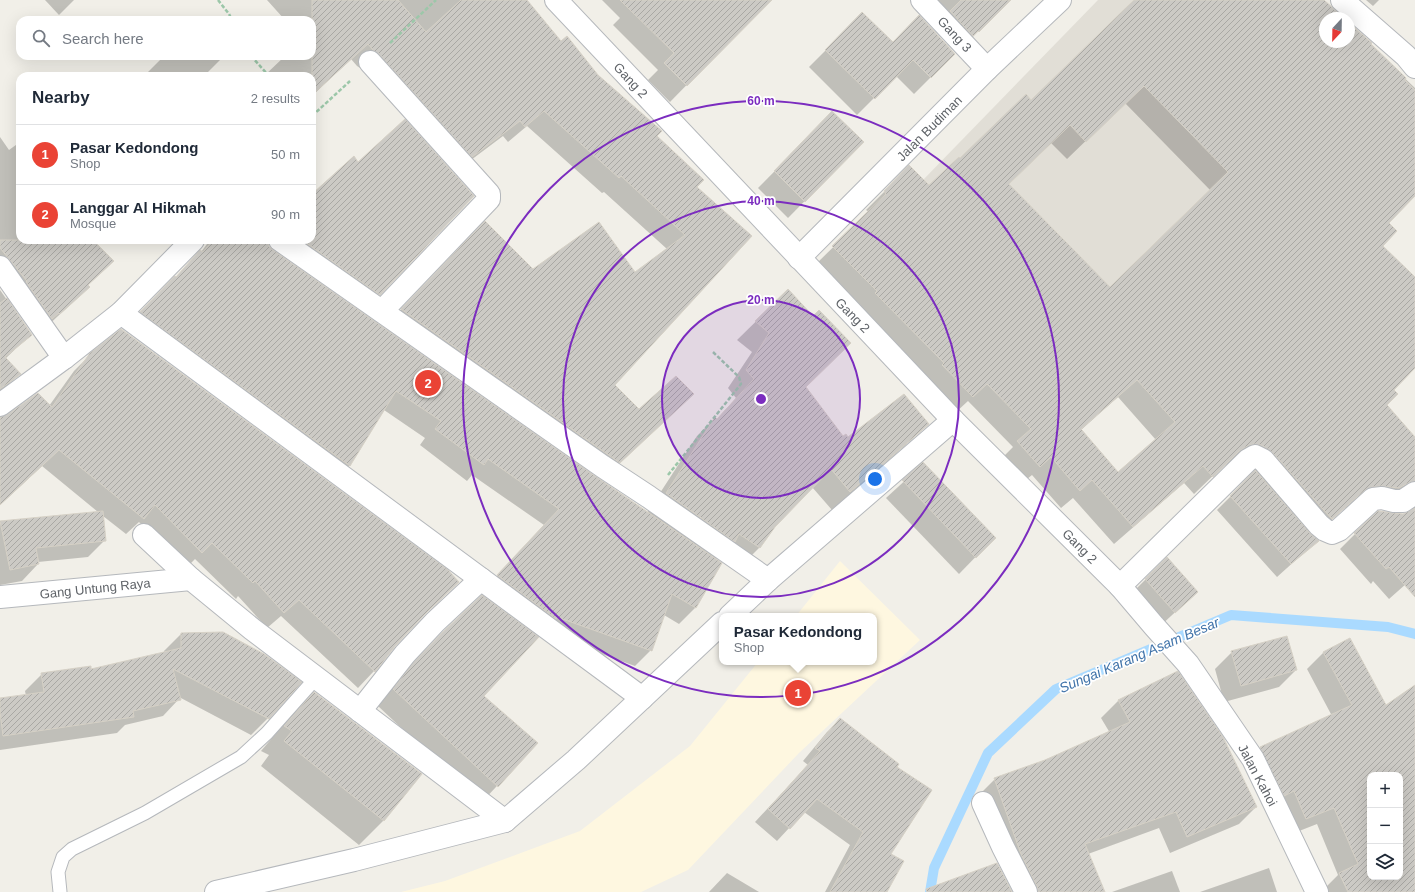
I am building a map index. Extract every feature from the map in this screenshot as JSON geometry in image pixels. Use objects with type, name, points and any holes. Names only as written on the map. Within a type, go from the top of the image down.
[{"type":"street","name":"Gang 2","points":[[556,0],[953,420],[1120,586],[1188,664]]},
{"type":"street","name":"Gang 3","points":[[922,0],[987,69]]},
{"type":"street","name":"Jalan Budiman","points":[[799,258],[987,69],[1060,0]]},
{"type":"street","points":[[1342,0],[1406,56],[1415,67]]},
{"type":"street","points":[[370,62],[489,194],[490,199],[382,311]]},
{"type":"street","points":[[0,405],[64,358],[121,313],[189,244]]},
{"type":"street","points":[[286,244],[596,462],[768,580]]},
{"type":"street","points":[[0,267],[64,358]]},
{"type":"street","points":[[121,313],[642,698]]},
{"type":"street","points":[[733,613],[768,580],[953,420]]},
{"type":"street","points":[[1120,586],[1248,460],[1255,456],[1263,460],[1319,525],[1332,532],[1339,530],[1373,499],[1382,498],[1394,501],[1403,501],[1415,493]]},
{"type":"street","points":[[144,534],[191,579],[252,629],[505,821]]},
{"type":"street","name":"Gang Untung Raya","points":[[0,597],[191,579]]},
{"type":"street","points":[[360,711],[405,654],[435,622],[481,579]]},
{"type":"street","points":[[216,892],[354,860],[505,821],[576,760],[719,626]]},
{"type":"street","name":"Jalan Kahoi","points":[[1188,664],[1253,759],[1317,892]]},
{"type":"street","points":[[983,802],[1003,847],[1026,892]]},
{"type":"lane","points":[[60,892],[58,872],[63,857],[72,849],[145,814],[241,757],[267,733],[316,678]]},
{"type":"path","points":[[218,0],[230,16]]},
{"type":"path","points":[[254,60],[265,72]]},
{"type":"path","points":[[649,497],[741,384],[739,376],[713,352]]},
{"type":"shaded area","points":[[1098,0],[1143,0],[1330,180],[1133,383],[923,180]]},
{"type":"shaded area","points":[[840,561],[920,640],[799,753],[688,870],[641,892],[401,892],[445,881],[580,831],[690,746],[756,665],[877,665],[877,613],[798,613]]},
{"type":"building","points":[[312,0],[398,0],[426,32],[461,0],[527,0],[561,41],[567,36],[598,75],[662,131],[657,136],[704,180],[697,187],[752,236],[615,385],[639,409],[676,376],[694,394],[620,463],[401,309],[485,221],[533,269],[599,222],[635,272],[685,235],[621,176],[619,178],[544,111],[525,127],[520,121],[472,157],[379,54],[368,44],[316,91],[316,72],[312,72],[312,60],[316,60],[316,16],[312,16]]},
{"type":"building","points":[[620,0],[772,0],[687,86],[664,63],[674,53]]},
{"type":"building","points":[[961,0],[1011,0],[979,32],[978,31],[973,36],[950,11]]},
{"type":"building","points":[[1134,0],[1324,0],[1337,12],[1319,12],[1319,48],[1355,48],[1355,28],[1372,43],[1371,44],[1406,78],[1405,80],[1415,90],[1415,196],[1389,223],[1397,231],[1383,246],[1415,277],[1415,368],[1394,390],[1398,394],[1387,405],[1415,437],[1415,481],[1399,488],[1381,486],[1372,487],[1365,490],[1332,519],[1272,452],[1261,445],[1254,444],[1249,445],[1239,451],[1213,477],[1203,466],[1133,527],[1092,480],[1080,491],[1051,457],[1040,467],[1017,441],[1031,429],[987,384],[973,397],[942,365],[944,363],[875,293],[877,291],[832,246],[886,194],[884,191],[909,165],[929,185],[959,157],[960,158],[1026,94],[1031,100]],"holes":[[[1144,86],[1228,172],[1110,287],[1009,184],[1070,125],[1086,142]],[[1137,380],[1175,422],[1118,472],[1081,429]]]},
{"type":"building","points":[[862,12],[893,42],[919,15],[955,54],[931,78],[913,60],[875,99],[825,50]]},
{"type":"building","points":[[832,111],[864,142],[805,202],[774,171]]},
{"type":"building","points":[[405,119],[474,196],[380,295],[308,244],[316,244],[316,190],[354,156],[358,162]]},
{"type":"building","points":[[0,240],[16,240],[16,244],[97,244],[114,261],[88,285],[90,287],[60,314],[59,313],[52,319],[26,282],[27,281],[0,248]]},
{"type":"building","points":[[210,244],[269,244],[273,250],[595,476],[722,563],[696,608],[672,594],[652,651],[557,617],[556,619],[497,575],[559,509],[488,459],[484,465],[435,429],[441,421],[396,391],[350,466],[140,312],[175,276],[176,277],[200,250],[203,252]]},
{"type":"building","points":[[788,289],[813,316],[819,310],[851,343],[806,387],[843,436],[846,434],[848,437],[904,394],[929,424],[850,492],[831,469],[775,527],[760,548],[739,534],[735,542],[666,493],[715,417],[717,419],[754,379],[746,370],[769,333],[755,321]]},
{"type":"building","points":[[7,298],[32,335],[5,357],[21,374],[0,389],[0,303]]},
{"type":"building","points":[[121,329],[447,569],[459,582],[426,613],[396,645],[375,672],[299,600],[284,613],[255,581],[253,583],[212,543],[202,553],[155,505],[144,519],[59,450],[0,505],[0,417],[7,415],[38,393],[52,407],[90,353]]},
{"type":"building","points":[[923,462],[996,538],[976,558],[902,480]]},
{"type":"building","points":[[1255,470],[1310,533],[1319,541],[1291,564],[1230,496]]},
{"type":"building","points":[[1415,508],[1415,597],[1389,567],[1386,569],[1354,533],[1378,511],[1403,514]]},
{"type":"building","points":[[103,511],[106,541],[36,548],[39,564],[10,570],[0,521]]},
{"type":"building","points":[[1167,557],[1198,592],[1175,613],[1145,579]]},
{"type":"building","points":[[482,595],[539,637],[484,696],[538,743],[498,787],[393,689],[414,662]]},
{"type":"building","points":[[223,632],[264,654],[302,682],[269,719],[173,669],[181,700],[133,711],[134,717],[3,736],[0,698],[44,692],[41,673],[91,666],[91,669],[181,648],[181,633]]},
{"type":"building","points":[[1287,636],[1297,670],[1241,686],[1231,651]]},
{"type":"building","points":[[1350,638],[1386,705],[1415,685],[1415,892],[1348,892],[1339,873],[1358,864],[1334,808],[1306,819],[1294,791],[1284,796],[1260,747],[1352,705],[1323,652]]},
{"type":"building","points":[[1178,671],[1223,737],[1257,807],[1187,837],[1176,812],[1085,844],[1105,892],[1038,892],[1037,886],[1021,854],[994,778],[1045,760],[1130,722],[1118,700]]},
{"type":"building","points":[[314,692],[422,774],[384,821],[284,741],[292,731],[284,726]]},
{"type":"building","points":[[840,718],[899,764],[897,767],[932,790],[891,854],[904,861],[887,892],[830,892],[863,832],[817,799],[790,829],[768,809],[820,751],[815,748]]},
{"type":"building","points":[[997,863],[1012,892],[927,892],[926,889]]},
{"type":"waterway","name":"Sungai Karang Asam Besar","points":[[930,892],[934,868],[988,753],[1056,689],[1231,615],[1388,627],[1415,634]]},
{"type":"place","name":"Langgar Al Hikmah","points":[[428,383]]},
{"type":"place","name":"Pasar Kedondong","points":[[798,693]]}]
